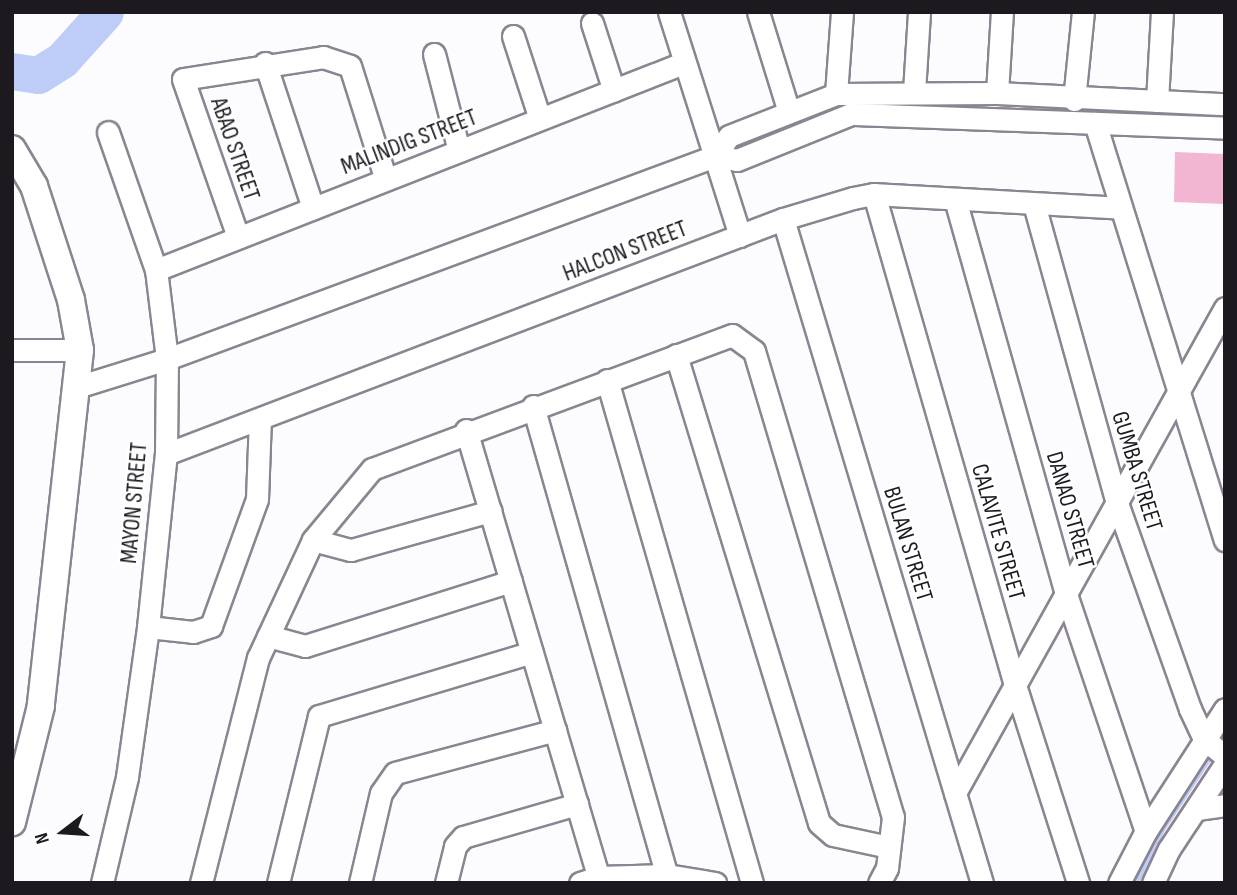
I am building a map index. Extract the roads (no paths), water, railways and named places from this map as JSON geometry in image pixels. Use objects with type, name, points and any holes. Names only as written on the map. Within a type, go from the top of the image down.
[{"type":"street","points":[[669,12],[682,64],[740,236]]},
{"type":"street","points":[[758,12],[789,112]]},
{"type":"street","points":[[836,94],[842,12]]},
{"type":"street","points":[[914,92],[919,12]]},
{"type":"street","points":[[997,93],[1002,12]]},
{"type":"street","points":[[1074,100],[1083,12]]},
{"type":"street","points":[[1157,101],[1163,12]]},
{"type":"street","points":[[592,23],[614,91]]},
{"type":"street","points":[[513,36],[540,119]]},
{"type":"street","points":[[434,54],[459,151]]},
{"type":"street","points":[[313,208],[265,63],[323,57],[350,66],[385,177]]},
{"type":"street","name":"ABAO STREET","points":[[238,237],[183,79],[265,63]]},
{"type":"street","name":"MALINDIG STREET","points":[[156,270],[385,177],[682,64]]},
{"type":"street","points":[[715,156],[729,136],[836,94],[997,93],[1074,100],[1225,104]]},
{"type":"street","points":[[77,387],[167,359],[715,156],[737,160],[851,114],[1225,128]]},
{"type":"street","points":[[1095,124],[1225,540]]},
{"type":"street","name":"MAYON STREET","points":[[102,883],[127,777],[148,627],[166,454],[167,359],[156,270],[108,132]]},
{"type":"street","points":[[12,149],[34,186],[71,300],[80,350],[41,706],[12,822]]},
{"type":"street","name":"HALCON STREET","points":[[166,454],[783,219],[874,194],[1121,208]]},
{"type":"street","name":"CALAVITE STREET","points":[[874,194],[1015,685],[1077,883]]},
{"type":"street","name":"DANAO STREET","points":[[955,199],[1065,591],[1146,831]]},
{"type":"street","name":"GUMBA STREET","points":[[1034,204],[1116,500],[1217,751]]},
{"type":"street","name":"BULAN STREET","points":[[783,219],[982,883]]},
{"type":"street","points":[[955,793],[1065,591],[1225,308]]},
{"type":"street","points":[[201,883],[258,658],[313,540],[372,469],[466,430],[732,335],[754,351],[893,817],[887,868],[879,883]]},
{"type":"street","points":[[12,350],[80,350]]},
{"type":"street","points":[[676,355],[819,823],[833,835],[889,847]]},
{"type":"street","points":[[607,380],[752,883]]},
{"type":"street","points":[[533,406],[667,875]]},
{"type":"street","points":[[148,627],[193,632],[211,626],[257,499],[260,418]]},
{"type":"street","points":[[466,430],[577,804],[593,881],[667,875],[715,883]]},
{"type":"street","points":[[313,540],[351,551],[491,511]]},
{"type":"street","points":[[268,636],[306,646],[511,582]]},
{"type":"street","points":[[278,883],[319,716],[532,652]]},
{"type":"street","points":[[1153,883],[1197,808],[1217,751],[1225,709]]},
{"type":"street","points":[[360,883],[381,793],[395,773],[555,730]]},
{"type":"street","points":[[1119,883],[1146,831],[1217,751]]},
{"type":"street","points":[[446,883],[455,846],[463,837],[577,804]]},
{"type":"street","points":[[1197,808],[1225,805]]},
{"type":"waterway","points":[[12,71],[38,75],[62,60],[105,12]]},
{"type":"waterway","points":[[1136,883],[1163,828],[1225,734]]}]
